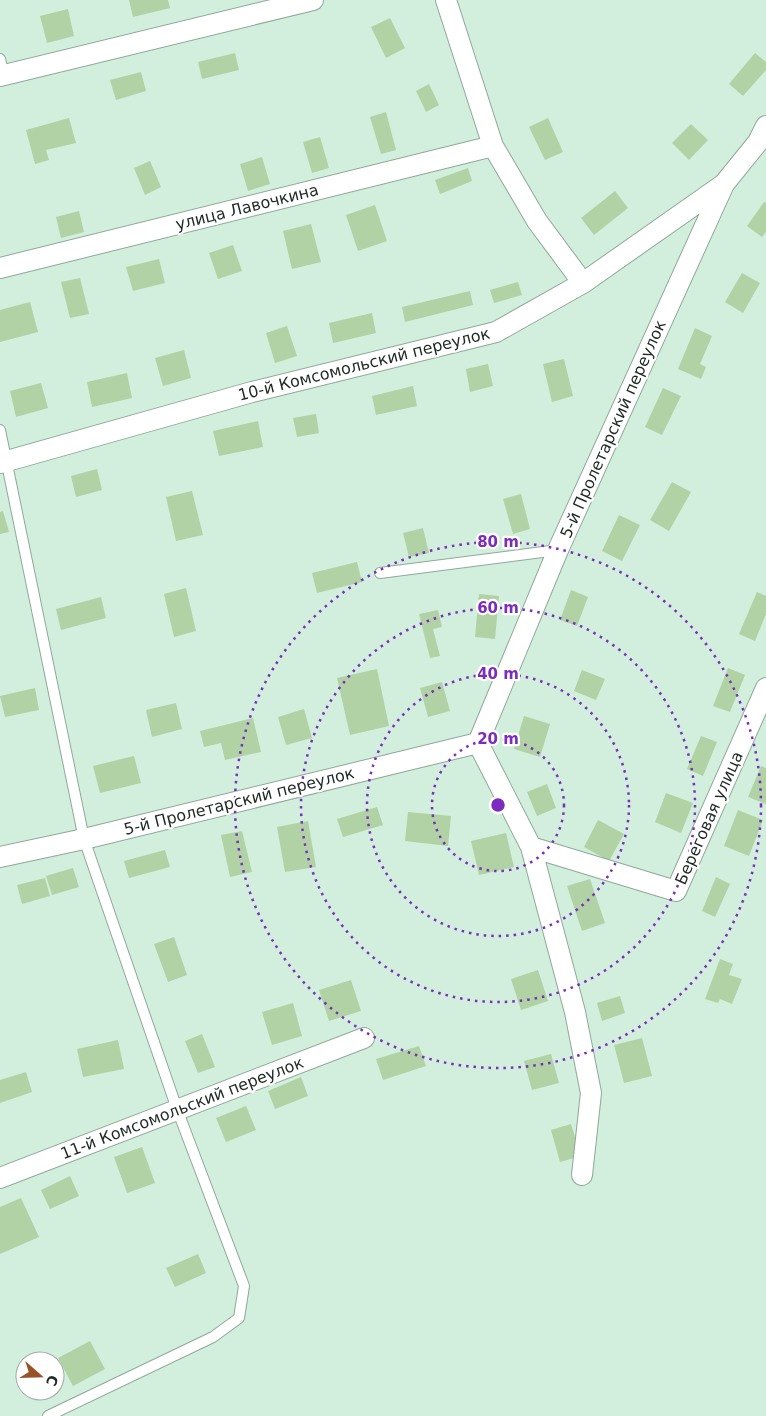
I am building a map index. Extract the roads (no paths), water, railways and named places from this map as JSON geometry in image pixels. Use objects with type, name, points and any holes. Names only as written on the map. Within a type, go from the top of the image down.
[{"type":"street","points":[[1,70],[313,0]]},
{"type":"street","points":[[446,0],[493,146],[537,221],[583,283]]},
{"type":"street","name":"5-й Пролетарский переулок","points":[[0,857],[84,839],[478,743],[558,550],[724,184],[763,138]]},
{"type":"street","name":"улица Лавочкина","points":[[0,268],[493,146]]},
{"type":"street","name":"10-й Комсомольский переулок","points":[[3,462],[252,392],[496,332],[583,283],[724,184]]},
{"type":"street","name":"Береговая улица","points":[[531,847],[676,891],[766,688]]},
{"type":"street","points":[[478,743],[531,847],[575,1012],[591,1093],[582,1176]]},
{"type":"street","name":"11-й Комсомольский переулок","points":[[0,1178],[364,1038]]},
{"type":"lane","points":[[0,430],[3,462],[84,839],[177,1109],[244,1286],[239,1318],[213,1337],[48,1416]]},
{"type":"lane","points":[[380,573],[558,550]]}]
